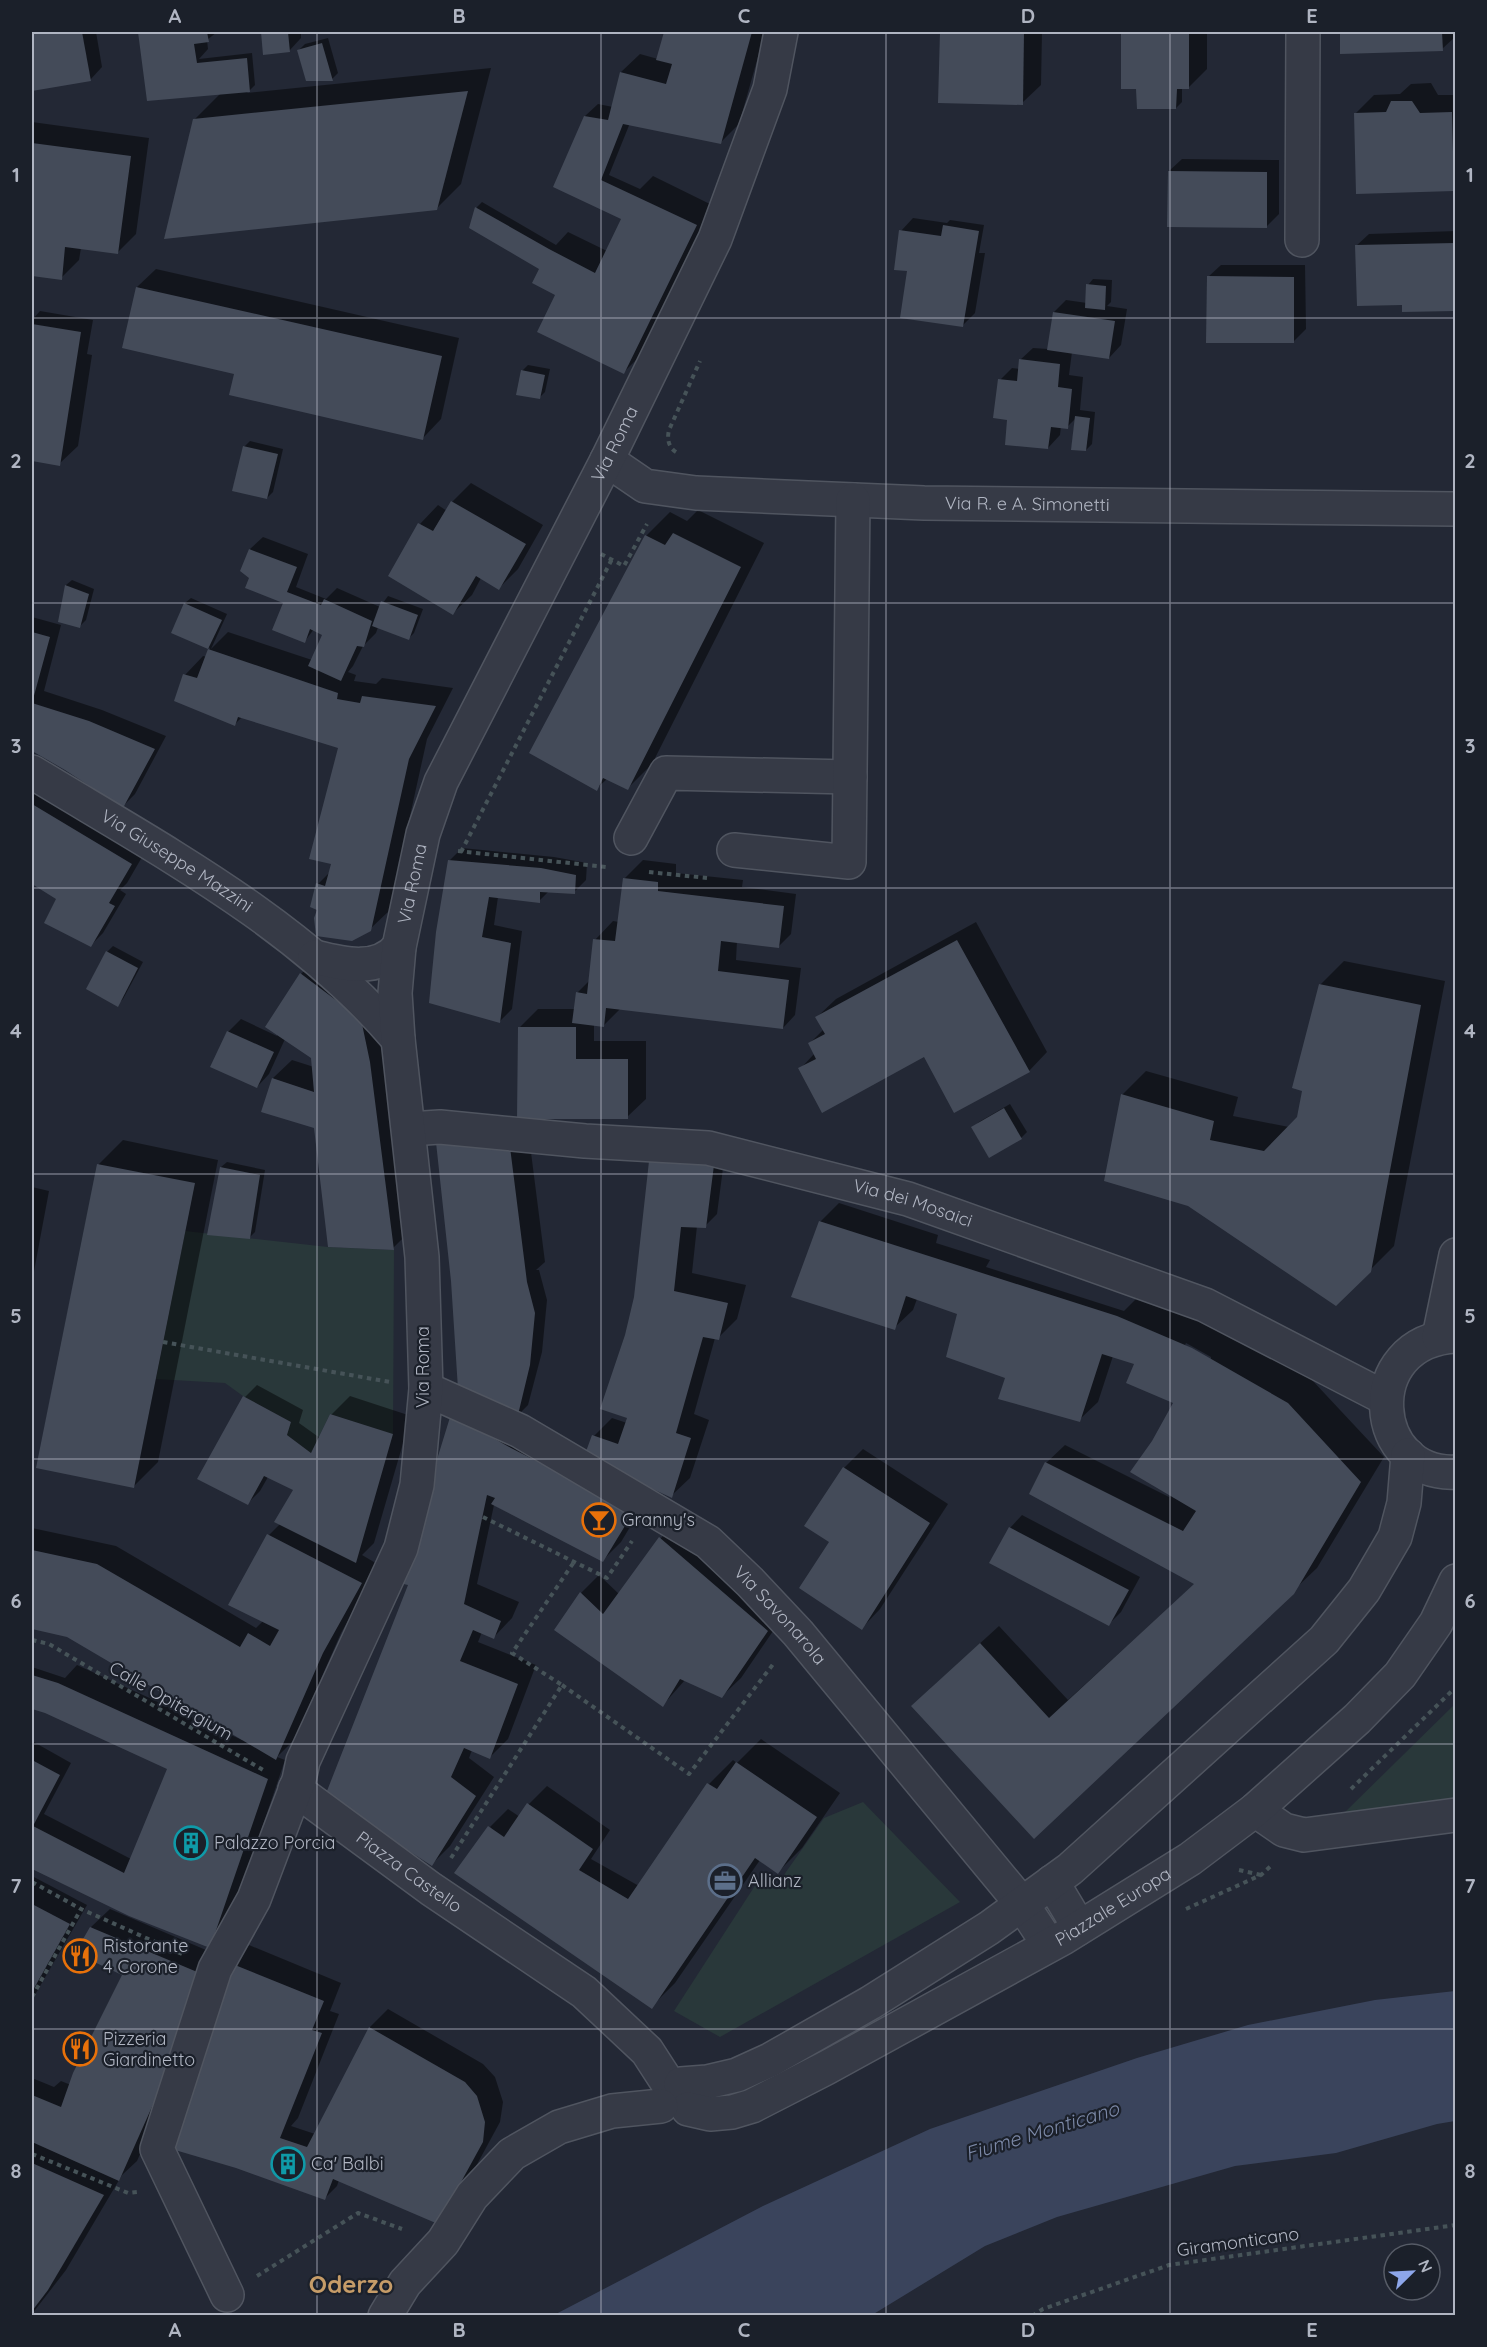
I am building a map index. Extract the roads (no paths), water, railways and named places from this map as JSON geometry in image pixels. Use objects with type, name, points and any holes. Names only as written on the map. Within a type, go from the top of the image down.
[{"type":"street","name":"Via Roma","points":[[295,1789],[303,1761],[401,1548],[417,1485],[426,1389],[422,1257],[395,993],[399,947],[423,834],[441,782],[607,460],[715,239],[770,89],[781,32]]},
{"type":"street","points":[[1302,240],[1303,32]]},
{"type":"street","name":"Via R. e A. Simonetti","points":[[607,460],[645,486],[696,493],[924,503],[1455,509]]},
{"type":"street","points":[[734,850],[849,862],[853,500]]},
{"type":"street","name":"Via Giuseppe Mazzini","points":[[32,772],[201,874],[315,957],[360,996],[398,1039]]},
{"type":"street","points":[[631,838],[666,773],[850,777]]},
{"type":"street","name":"Via Giuseppe Mazzini","points":[[315,957],[346,965],[366,964],[383,960],[399,947]]},
{"type":"street","name":"Via dei Mosaici","points":[[409,1129],[440,1127],[585,1141],[708,1148],[908,1199],[1205,1305],[1385,1398]]},
{"type":"street","points":[[1455,1255],[1447,1337],[1419,1345],[1402,1359],[1391,1377],[1385,1398],[1386,1419],[1394,1439],[1408,1455],[1426,1467],[1455,1472]]},
{"type":"street","name":"Via Savonarola","points":[[426,1389],[520,1431],[708,1542],[798,1632],[1022,1904],[1049,1945]]},
{"type":"street","points":[[385,2316],[405,2283],[443,2242],[472,2196],[512,2154],[559,2127],[675,2096],[707,2082],[737,2075],[770,2060],[870,2003],[989,1928],[1095,1847],[1324,1640],[1364,1590],[1395,1537],[1404,1503],[1408,1455]]},
{"type":"street","name":"Piazzale Europa","points":[[675,2096],[710,2114],[732,2112],[752,2106],[1049,1945],[1190,1859],[1255,1810],[1357,1719],[1400,1675],[1436,1623],[1455,1581]]},
{"type":"street","points":[[227,2295],[157,2149],[215,1969],[254,1899],[295,1789]]},
{"type":"street","name":"Piazza Castello","points":[[295,1789],[431,1889],[584,1992],[647,2051],[675,2096]]},
{"type":"street","points":[[1255,1810],[1284,1830],[1304,1835],[1455,1815]]},
{"type":"street","points":[[1052,1882],[1073,1917],[1077,1929]]},
{"type":"water","name":"Fiume Monticano","points":[[1455,1991],[1455,2121],[1336,2153],[1235,2166],[1057,2217],[985,2246],[872,2315],[554,2315],[763,2206],[930,2129],[1137,2058],[1248,2025],[1375,2000]]},
{"type":"place","name":"Granny's","points":[[599,1520]]},
{"type":"place","name":"Palazzo Porcia","points":[[191,1843]]},
{"type":"place","name":"Allianz","points":[[725,1881]]},
{"type":"place","name":"Ristorante 4 Corone","points":[[80,1956]]},
{"type":"place","name":"Pizzeria Giardinetto","points":[[80,2049]]},
{"type":"place","name":"Ca' Balbi","points":[[288,2164]]},
{"type":"district","name":"Oderzo","points":[[351,2285]]}]
